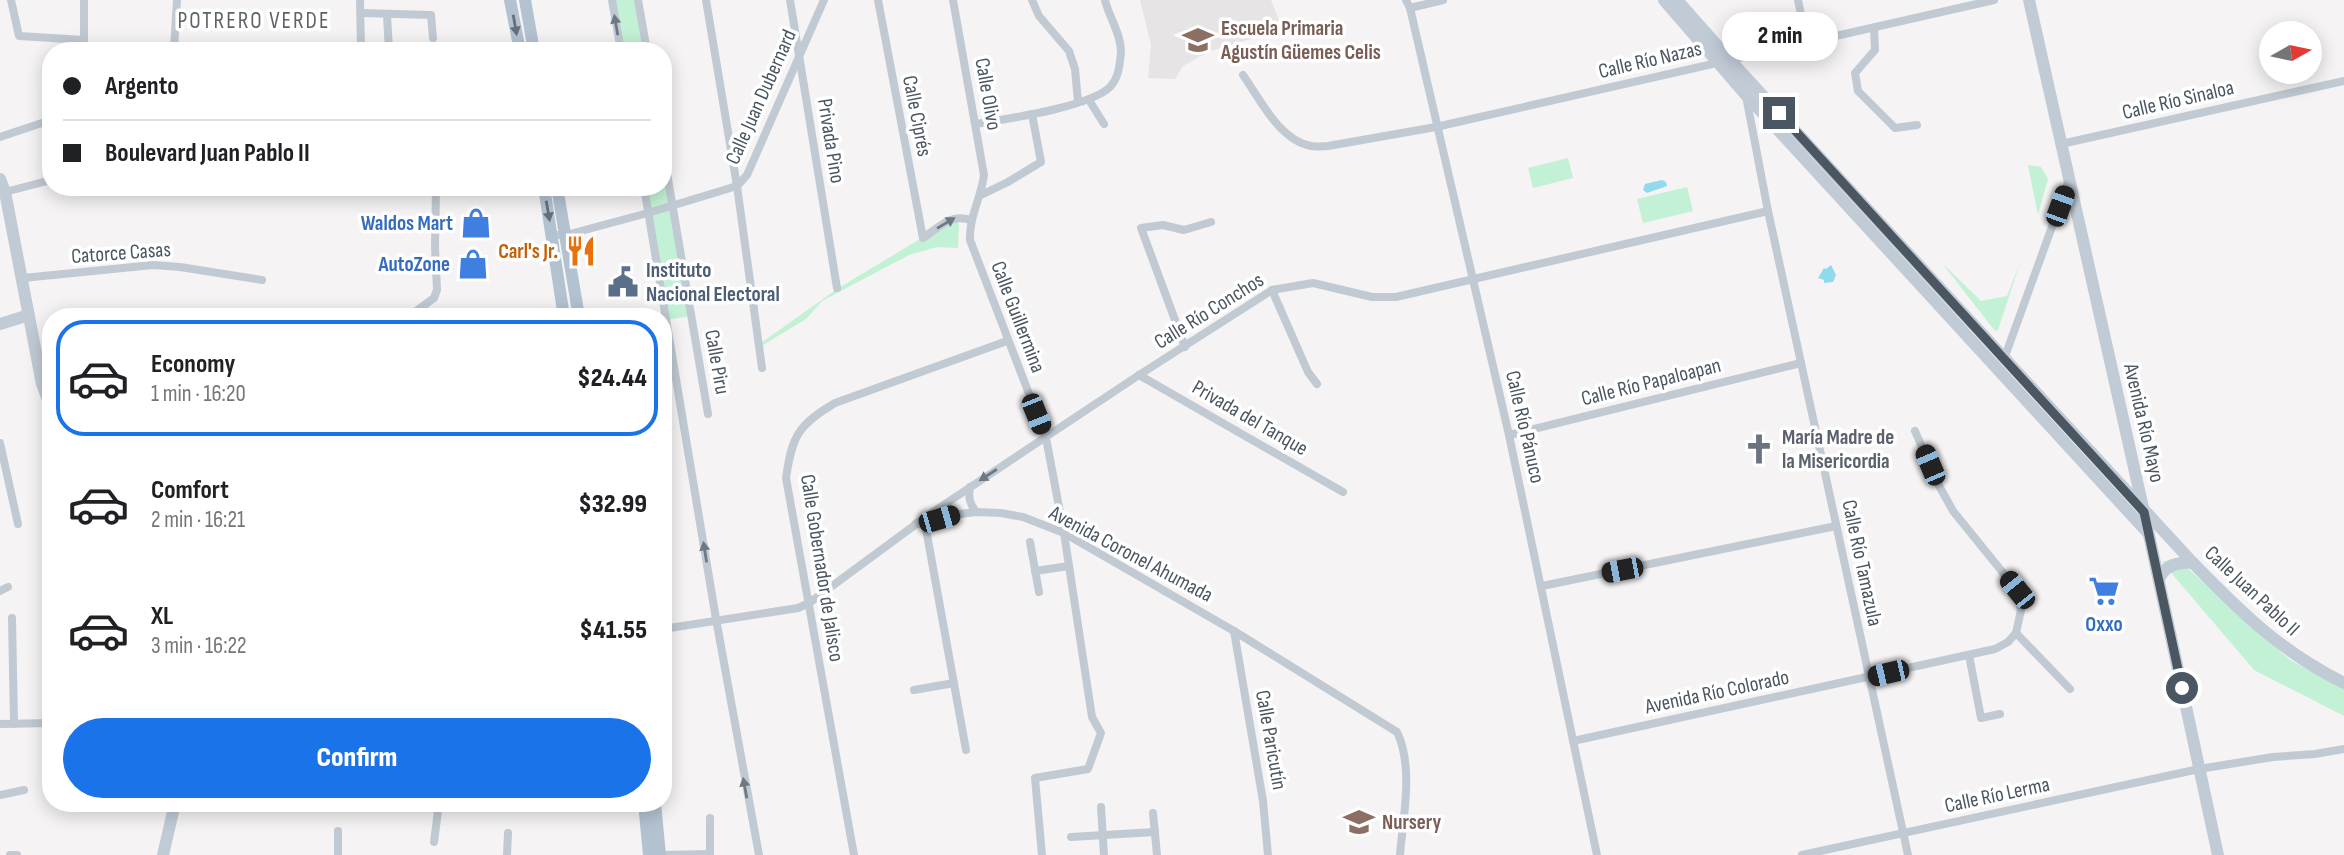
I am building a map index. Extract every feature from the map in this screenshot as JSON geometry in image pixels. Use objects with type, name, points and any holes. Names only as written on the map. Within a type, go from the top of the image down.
[{"type":"main road","points":[[510,0],[518,42]]},
{"type":"main road","points":[[525,0],[532,42]]},
{"type":"main road","points":[[546,196],[564,308]]},
{"type":"main road","points":[[560,196],[578,308]]},
{"type":"main road","points":[[645,812],[649,855]]},
{"type":"main road","points":[[656,812],[660,855]]},
{"type":"street","points":[[10,0],[19,36],[84,40],[84,0]]},
{"type":"street","points":[[174,42],[177,0]]},
{"type":"street","points":[[360,0],[361,42]]},
{"type":"street","points":[[612,0],[619,42]]},
{"type":"street","points":[[638,0],[645,42]]},
{"type":"street","points":[[706,0],[737,186],[762,368]]},
{"type":"street","name":"Privada Pino","points":[[790,0],[837,288]]},
{"type":"street","name":"Calle Juan Dubernard","points":[[552,235],[648,214],[737,186],[747,175],[824,0]]},
{"type":"street","name":"Calle Ciprés","points":[[878,0],[923,238],[958,216],[971,220]]},
{"type":"street","name":"Calle Olivo","points":[[953,0],[984,175],[981,195]]},
{"type":"street","points":[[1032,0],[1039,16],[1069,51],[1075,69],[1078,102]]},
{"type":"street","points":[[975,124],[1089,100],[1110,87],[1118,76],[1121,49],[1105,0]]},
{"type":"street","points":[[1408,4],[1443,0]]},
{"type":"street","points":[[1664,0],[1724,61]]},
{"type":"street","points":[[1677,0],[1724,61],[1746,96],[2149,534]]},
{"type":"street","points":[[1798,0],[1807,44]]},
{"type":"street","name":"Calle Río Nazas","points":[[1243,75],[1277,124],[1292,138],[1311,146],[1328,146],[1436,127],[1994,0]]},
{"type":"street","name":"Avenida Río Mayo","points":[[2029,0],[2218,855]]},
{"type":"street","name":"Calle Río Pánuco","points":[[1408,4],[1509,435],[1597,855]]},
{"type":"street","points":[[361,13],[431,15],[432,38]]},
{"type":"street","points":[[387,15],[388,42]]},
{"type":"street","points":[[1874,28],[1875,50],[1854,73],[1858,91],[1895,128],[1917,125]]},
{"type":"street","name":"Calle Juan Pablo II","points":[[1724,61],[1742,73],[2193,563],[2267,636],[2301,660],[2344,683]]},
{"type":"street","name":"Calle Río Tamazula","points":[[1742,73],[1768,211],[1908,855]]},
{"type":"street","name":"Calle Río Sinaloa","points":[[2061,144],[2344,81]]},
{"type":"street","points":[[1089,100],[1104,124]]},
{"type":"street","points":[[981,195],[1041,162],[1032,114]]},
{"type":"street","points":[[0,137],[42,123]]},
{"type":"street","points":[[1999,371],[2069,180]]},
{"type":"street","points":[[42,181],[2,186],[23,278],[42,384]]},
{"type":"street","name":"Calle Guillermina","points":[[981,195],[971,220],[970,240],[1046,438],[1092,717],[1101,733],[1088,769],[1035,778],[1042,855]]},
{"type":"street","points":[[420,308],[434,298],[437,290],[436,196]]},
{"type":"street","points":[[645,196],[664,308]]},
{"type":"street","name":"Calle Piru","points":[[671,196],[708,414]]},
{"type":"street","name":"Calle Río Conchos","points":[[924,520],[1139,375],[1272,290],[1312,283],[1372,297],[1396,297],[1768,211]]},
{"type":"street","points":[[1185,346],[1140,228],[1163,225],[1184,230],[1211,222]]},
{"type":"street","name":"Catorce Casas","points":[[23,278],[153,265],[262,280]]},
{"type":"street","points":[[1272,290],[1308,372],[1317,384]]},
{"type":"street","points":[[0,324],[29,315]]},
{"type":"street","name":"Calle Gobernador de Jalisco","points":[[854,855],[786,478],[790,451],[798,432],[813,416],[835,403],[1007,341]]},
{"type":"street","points":[[672,357],[759,855]]},
{"type":"street","name":"Calle Río Papaloapan","points":[[1509,435],[1801,363]]},
{"type":"street","name":"Privada del Tanque","points":[[1139,375],[1343,492]]},
{"type":"street","points":[[1914,431],[1953,511],[2017,590],[2021,610],[2016,633],[2070,689]]},
{"type":"street","points":[[0,443],[18,524]]},
{"type":"street","points":[[970,487],[968,496],[976,512]]},
{"type":"street","name":"Avenida Coronel Ahumada","points":[[672,627],[798,608],[809,603],[924,520],[976,512],[1023,517],[1063,533],[1234,631],[1397,732],[1407,761],[1401,855]]},
{"type":"street","points":[[924,520],[966,750]]},
{"type":"street","points":[[1542,586],[1836,526]]},
{"type":"street","points":[[1030,542],[1039,592]]},
{"type":"street","points":[[2159,580],[2161,574],[2172,565],[2193,563]]},
{"type":"street","points":[[1035,571],[1069,566]]},
{"type":"street","points":[[12,618],[14,724]]},
{"type":"street","name":"Calle Paricutín","points":[[1234,631],[1264,801],[1268,855]]},
{"type":"street","name":"Avenida Río Colorado","points":[[1573,741],[1995,649],[2008,642],[2016,633]]},
{"type":"street","points":[[1969,655],[1981,718],[2000,714]]},
{"type":"street","points":[[914,690],[954,683]]},
{"type":"street","points":[[0,724],[42,723]]},
{"type":"street","name":"Calle Río Lerma","points":[[1802,855],[2199,769],[2344,749]]},
{"type":"street","points":[[0,795],[24,790]]},
{"type":"street","points":[[1101,807],[1104,855]]},
{"type":"street","points":[[163,855],[173,812]]},
{"type":"street","points":[[434,842],[438,812]]},
{"type":"street","points":[[1153,813],[1157,855]]},
{"type":"street","points":[[660,855],[710,855],[710,818]]},
{"type":"street","points":[[338,831],[338,855]]},
{"type":"street","points":[[1070,837],[1155,832]]},
{"type":"street","points":[[507,855],[508,833]]},
{"type":"street","points":[[10,855],[17,855]]},
{"type":"shaded area","name":"Escuela Primaria Agustín Güemes Celis","points":[[1140,0],[1271,0],[1281,25],[1258,37],[1210,51],[1183,66],[1175,79],[1148,78],[1151,45]]},
{"type":"green space","points":[[612,0],[638,0],[645,42],[619,42]]},
{"type":"green space","points":[[1568,158],[1573,178],[1533,188],[1528,168]]},
{"type":"green space","points":[[2028,165],[2041,167],[2048,179],[2038,215]]},
{"type":"green space","points":[[1687,187],[1693,211],[1643,223],[1637,199]]},
{"type":"green space","points":[[645,196],[671,196],[691,316],[672,319],[672,308],[664,308]]},
{"type":"green space","points":[[955,218],[959,224],[958,248],[937,247],[909,255],[822,301],[806,319],[763,345],[761,343],[837,289]]},
{"type":"green space","points":[[1942,263],[1981,301],[2007,296],[2020,263],[1998,330],[1995,331]]},
{"type":"green space","points":[[2176,558],[2290,660],[2344,689],[2344,716],[2254,670],[2162,562]]},
{"type":"water","points":[[1662,180],[1667,186],[1647,193],[1643,190],[1645,184]]},
{"type":"water","points":[[1831,265],[1836,275],[1833,282],[1824,283],[1824,280],[1818,278],[1824,268]]},
{"type":"place","name":"Escuela Primaria Agustín Güemes Celis","points":[[1198,40]]},
{"type":"place","name":"Waldos Mart","points":[[476,223]]},
{"type":"place","name":"Carl's Jr.","points":[[581,251]]},
{"type":"place","name":"AutoZone","points":[[473,264]]},
{"type":"place","name":"Instituto Nacional Electoral","points":[[623,282]]},
{"type":"place","name":"María Madre de la Misericordia","points":[[1759,449]]},
{"type":"place","name":"Oxxo","points":[[2104,591]]},
{"type":"place","name":"Nursery","points":[[1359,822]]},
{"type":"district","name":"POTRERO VERDE","points":[[254,21]]},
{"type":"route","points":[[1779,113],[2144,512],[2182,688]]}]
